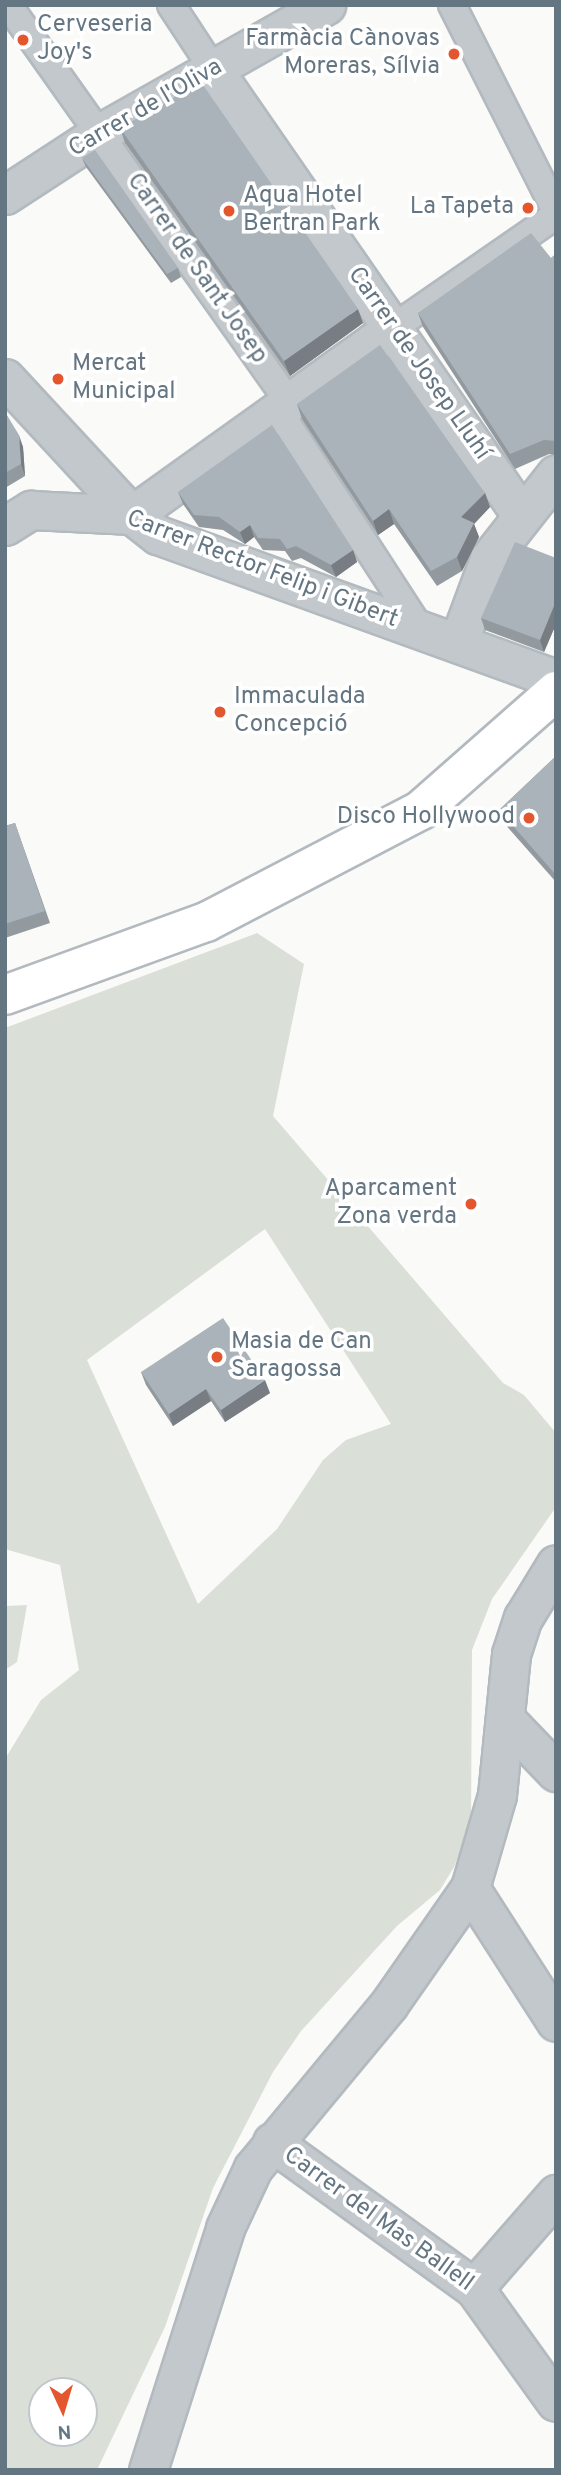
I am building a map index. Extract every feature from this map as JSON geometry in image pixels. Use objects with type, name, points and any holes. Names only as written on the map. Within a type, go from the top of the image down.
[{"type":"main road","points":[[5,972],[152,920],[321,840],[393,800],[554,694]]},
{"type":"main road","points":[[5,995],[164,940],[308,872],[421,810],[554,694]]},
{"type":"street","name":"Carrer de Sant Josep","points":[[8,5],[100,132],[286,409],[421,630]]},
{"type":"street","name":"Carrer de Josep Lluhí","points":[[172,5],[213,69],[522,516]]},
{"type":"street","name":"Carrer de l'Oliva","points":[[5,195],[100,132],[326,5]]},
{"type":"street","points":[[5,378],[132,515],[286,409],[393,328],[556,213],[452,5]]},
{"type":"street","points":[[458,643],[489,559],[556,474]]},
{"type":"street","name":"Carrer Rector Felip i Gibert","points":[[5,526],[31,510],[132,515],[158,535],[458,643],[554,694]]},
{"type":"street","points":[[148,2470],[225,2228],[272,2142],[389,2004],[470,1888],[498,1795],[505,1719],[518,1632],[556,1564]]},
{"type":"street","points":[[505,1719],[556,1772]]},
{"type":"street","points":[[470,1888],[556,2022]]},
{"type":"street","name":"Carrer del Mas Ballell","points":[[272,2142],[474,2288],[556,2402]]},
{"type":"street","points":[[474,2288],[556,2194]]},
{"type":"shaded area","points":[[257,933],[304,964],[273,1116],[503,1383],[524,1395],[556,1433],[556,1507],[492,1599],[472,1650],[471,1825],[454,1867],[440,1890],[397,1926],[301,2031],[273,2072],[213,2188],[165,2327],[97,2470],[5,2470],[5,1759],[41,1700],[79,1670],[60,1565],[5,1549],[5,1028]],"holes":[[[265,1229],[391,1424],[346,1440],[323,1460],[277,1529],[198,1604],[87,1360]]]},
{"type":"shaded area","points":[[27,1605],[17,1662],[5,1670],[5,1606]]},
{"type":"building","name":"Aqua Hotel Bertran Park","points":[[201,82],[358,309],[284,361],[120,128]]},
{"type":"building","points":[[95,150],[178,268],[167,274],[82,158]]},
{"type":"building","points":[[531,233],[551,258],[556,254],[556,441],[544,440],[510,454],[418,313]]},
{"type":"building","points":[[380,345],[485,493],[461,517],[474,523],[457,557],[431,571],[389,509],[373,521],[297,404]]},
{"type":"building","points":[[5,412],[19,435],[21,464],[5,473]]},
{"type":"building","points":[[272,425],[353,550],[331,565],[296,546],[287,549],[280,539],[258,538],[250,525],[240,532],[219,517],[194,515],[178,492]]},
{"type":"building","points":[[515,542],[556,558],[556,601],[540,640],[481,618]]},
{"type":"building","points":[[556,756],[556,875],[499,810]]},
{"type":"building","points":[[15,823],[45,911],[5,924],[5,826]]},
{"type":"building","name":"Masia de Can Saragossa","points":[[223,1318],[265,1380],[221,1410],[206,1389],[169,1414],[141,1372]]},
{"type":"place","name":"Cerveseria Joy's","points":[[23,40]]},
{"type":"place","name":"Farmàcia Cànovas Moreras, Sílvia","points":[[454,54]]},
{"type":"place","name":"La Tapeta","points":[[528,208]]},
{"type":"place","name":"Aqua Hotel Bertran Park","points":[[229,211]]},
{"type":"place","name":"Mercat Municipal","points":[[58,379]]},
{"type":"place","name":"Immaculada Concepció","points":[[220,712]]},
{"type":"place","name":"Disco Hollywood","points":[[529,818]]},
{"type":"place","name":"Aparcament Zona verda","points":[[471,1204]]},
{"type":"place","name":"Masia de Can Saragossa","points":[[217,1357]]}]
